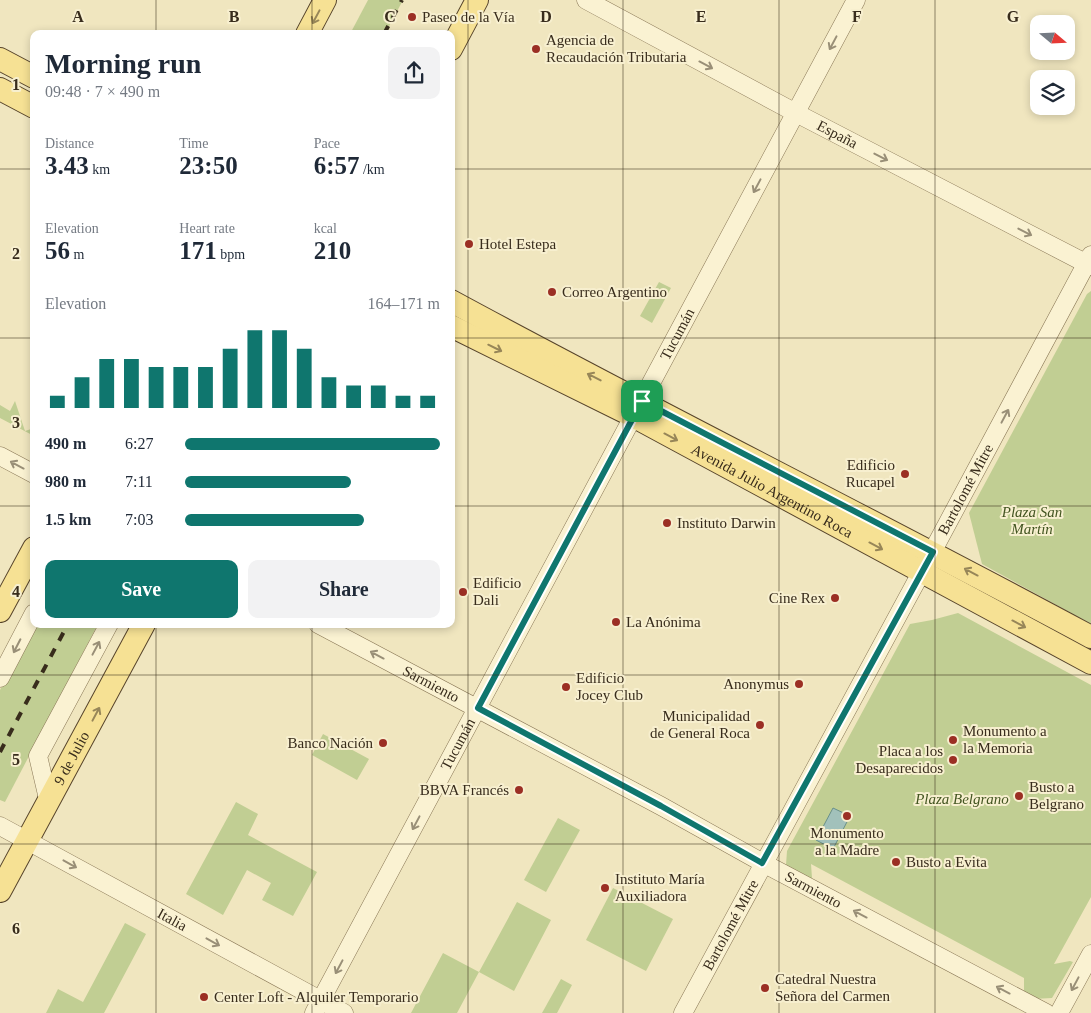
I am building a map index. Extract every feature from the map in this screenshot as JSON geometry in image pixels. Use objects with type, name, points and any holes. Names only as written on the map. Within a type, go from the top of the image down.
[{"type":"main road","points":[[309,30],[325,0]]},
{"type":"main road","points":[[455,41],[477,0]]},
{"type":"main road","points":[[0,59],[30,75]]},
{"type":"main road","points":[[0,89],[30,105]]},
{"type":"main road","name":"Avenida Julio Argentino Roca","points":[[455,303],[561,361],[638,409]]},
{"type":"main road","name":"Avenida Julio Argentino Roca","points":[[455,328],[638,409],[928,562],[1091,637]]},
{"type":"main road","points":[[0,611],[30,555]]},
{"type":"main road","name":"Avenida Julio Argentino Roca","points":[[928,562],[1091,663]]},
{"type":"main road","name":"9 de Julio","points":[[0,891],[6,872],[28,841],[142,628]]},
{"type":"street","name":"España","points":[[586,0],[796,113],[1089,261]]},
{"type":"street","name":"Tucumán","points":[[317,1007],[856,0]]},
{"type":"street","name":"Bartolomé Mitre","points":[[682,1013],[762,863],[928,562],[1089,261]]},
{"type":"street","points":[[0,456],[30,472]]},
{"type":"street","points":[[0,678],[30,621]]},
{"type":"street","points":[[49,803],[38,756],[107,628]]},
{"type":"street","name":"Sarmiento","points":[[326,628],[661,806],[762,863],[1046,1013]]},
{"type":"street","name":"Italia","points":[[0,826],[317,1007],[344,1013]]},
{"type":"street","points":[[1060,1013],[1091,954]]},
{"type":"green space","points":[[368,0],[403,0],[387,30],[352,30]]},
{"type":"green space","points":[[659,282],[671,288],[652,323],[640,316]]},
{"type":"green space","name":"Plaza San Martín","points":[[1091,291],[1091,624],[982,564],[969,513],[1087,294]]},
{"type":"green space","points":[[15,401],[25,431],[30,429],[30,434],[0,418],[0,405],[10,411]]},
{"type":"green space","name":"Plaza Belgrano","points":[[958,613],[1091,685],[1091,897],[1054,964],[1073,962],[1052,998],[1033,999],[1024,994],[1024,978],[811,864],[812,878],[810,881],[786,865],[787,851],[910,624]]},
{"type":"green space","points":[[33,628],[96,628],[5,802],[0,800],[0,690]]},
{"type":"green space","points":[[323,734],[369,759],[357,780],[312,755]]},
{"type":"green space","points":[[236,802],[258,814],[248,835],[317,872],[293,916],[262,900],[271,883],[247,870],[223,915],[186,894]]},
{"type":"green space","points":[[558,818],[580,830],[546,892],[524,880]]},
{"type":"green space","points":[[613,888],[673,919],[646,971],[586,940]]},
{"type":"green space","points":[[517,902],[551,920],[514,991],[479,972]]},
{"type":"green space","points":[[125,923],[146,934],[104,1013],[46,1013],[58,989],[83,1002]]},
{"type":"green space","points":[[443,953],[479,972],[457,1013],[411,1013]]},
{"type":"green space","points":[[561,979],[572,985],[557,1013],[542,1013]]},
{"type":"water","points":[[833,808],[850,816],[833,849],[816,840]]},
{"type":"railway","points":[[386,30],[402,0]]},
{"type":"railway","points":[[0,752],[66,628]]},
{"type":"place","name":"Paseo de la Vía","points":[[412,17]]},
{"type":"place","name":"Agencia de Recaudación Tributaria","points":[[536,49]]},
{"type":"place","name":"Hotel Estepa","points":[[469,244]]},
{"type":"place","name":"Correo Argentino","points":[[552,292]]},
{"type":"place","name":"Edificio Rucapel","points":[[905,474]]},
{"type":"place","name":"Instituto Darwin","points":[[667,523]]},
{"type":"place","name":"Edificio Dali","points":[[463,592]]},
{"type":"place","name":"Cine Rex","points":[[835,598]]},
{"type":"place","name":"La Anónima","points":[[616,622]]},
{"type":"place","name":"Anonymus","points":[[799,684]]},
{"type":"place","name":"Edificio Jocey Club","points":[[566,687]]},
{"type":"place","name":"Municipalidad de General Roca","points":[[760,725]]},
{"type":"place","name":"Monumento a la Memoria","points":[[953,740]]},
{"type":"place","name":"Banco Nación","points":[[383,743]]},
{"type":"place","name":"Placa a los Desaparecidos","points":[[953,760]]},
{"type":"place","name":"BBVA Francés","points":[[519,790]]},
{"type":"place","name":"Busto a Belgrano","points":[[1019,796]]},
{"type":"place","name":"Monumento a la Madre","points":[[847,816]]},
{"type":"place","name":"Busto a Evita","points":[[896,862]]},
{"type":"place","name":"Instituto María Auxiliadora","points":[[605,888]]},
{"type":"place","name":"Catedral Nuestra Señora del Carmen","points":[[765,988]]},
{"type":"place","name":"Center Loft - Alquiler Temporario","points":[[204,997]]},
{"type":"route","points":[[642,401],[933,552],[762,863],[661,806],[478,708],[642,401]]}]
